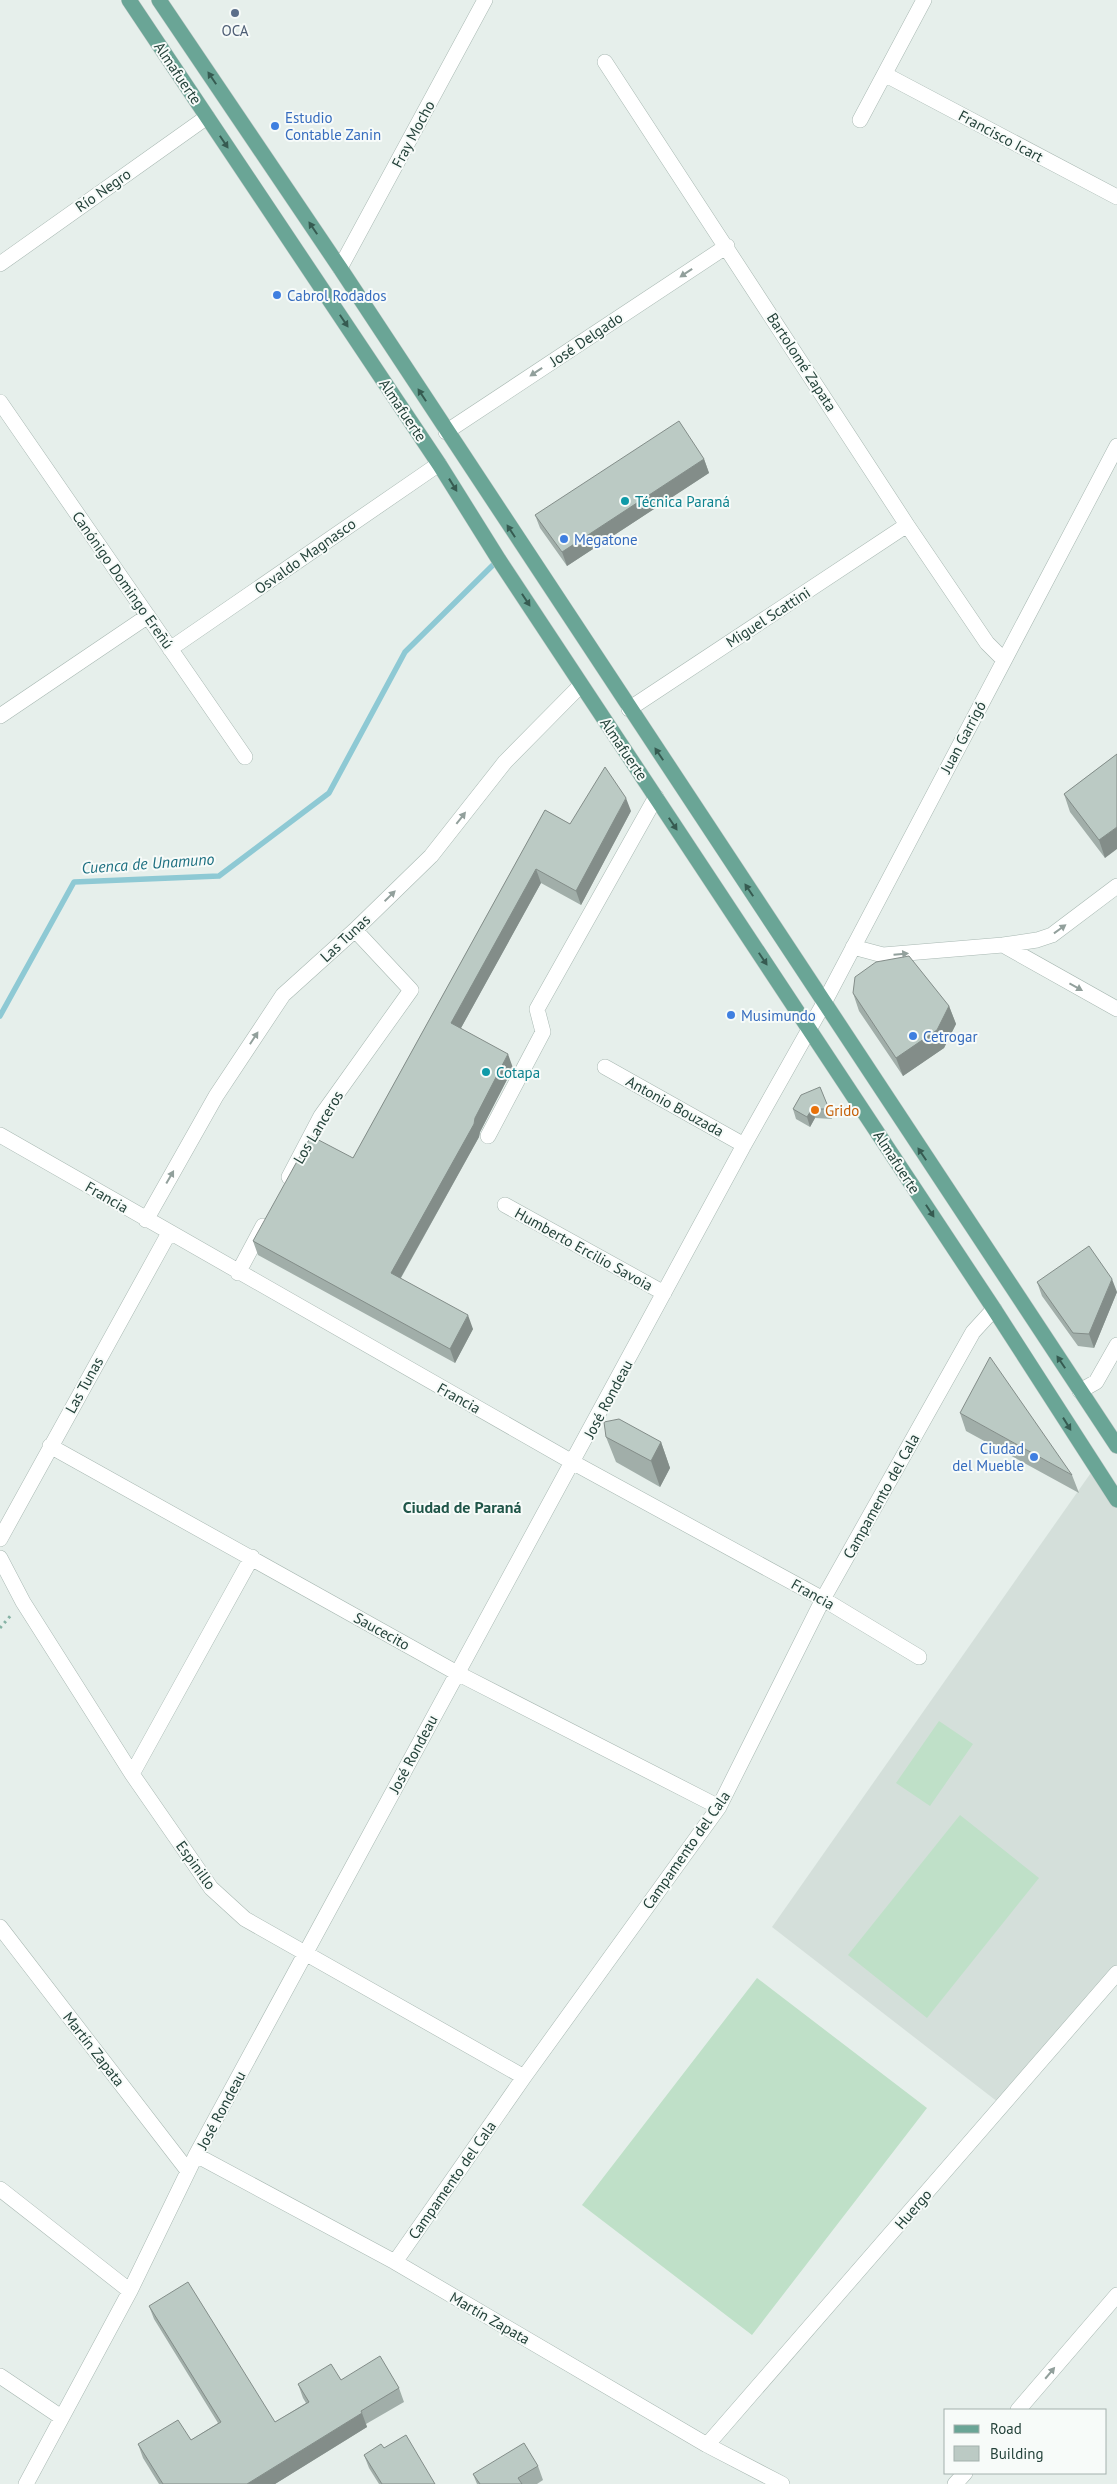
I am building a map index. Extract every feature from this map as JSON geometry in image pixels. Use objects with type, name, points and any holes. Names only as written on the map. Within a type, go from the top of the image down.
[{"type":"main road","name":"Almafuerte","points":[[129,0],[440,464],[499,560],[994,1309],[1117,1500]]},
{"type":"main road","name":"Almafuerte","points":[[159,0],[340,268],[446,432],[1117,1446]]},
{"type":"street","name":"Fray Mocho","points":[[340,268],[485,0]]},
{"type":"street","points":[[860,120],[924,0]]},
{"type":"street","name":"Bartolomé Zapata","points":[[605,62],[727,246],[907,525],[987,643],[1004,660]]},
{"type":"street","name":"Francisco Icart","points":[[886,74],[1117,197]]},
{"type":"street","name":"Río Negro","points":[[0,264],[207,117]]},
{"type":"street","name":"José Delgado","points":[[446,432],[727,246]]},
{"type":"street","name":"Canónigo Domingo Ereñú","points":[[0,402],[245,757]]},
{"type":"street","name":"Juan Garrigó","points":[[808,1028],[824,1003],[1117,446]]},
{"type":"street","name":"Osvaldo Magnasco","points":[[170,649],[440,464]]},
{"type":"street","name":"Miguel Scattini","points":[[629,709],[907,525]]},
{"type":"street","points":[[0,716],[148,616]]},
{"type":"street","name":"Las Tunas","points":[[146,1220],[216,1096],[283,995],[355,930],[430,856],[505,762],[581,685]]},
{"type":"street","points":[[488,1136],[543,1032],[538,1009],[656,797]]},
{"type":"street","points":[[853,947],[883,955],[1003,945],[1036,940],[1052,934],[1117,886]]},
{"type":"street","name":"Los Lanceros","points":[[284,1186],[321,1116],[411,990],[355,930]]},
{"type":"street","points":[[1003,945],[1117,1008]]},
{"type":"street","name":"José Rondeau","points":[[26,2484],[130,2291],[196,2155],[457,1673],[574,1463],[808,1028]]},
{"type":"street","name":"Antonio Bouzada","points":[[605,1067],[744,1145]]},
{"type":"street","name":"Francia","points":[[0,1135],[238,1273],[574,1463],[823,1599],[919,1657]]},
{"type":"street","name":"Humberto Ercilio Savoia","points":[[505,1206],[664,1294]]},
{"type":"street","points":[[238,1273],[270,1212]]},
{"type":"street","name":"Las Tunas","points":[[0,1539],[169,1233]]},
{"type":"street","name":"Campamento del Cala","points":[[395,2262],[524,2077],[720,1806],[823,1599],[973,1332],[994,1309]]},
{"type":"street","points":[[1080,1391],[1096,1382],[1117,1345]]},
{"type":"street","name":"Saucecito","points":[[50,1446],[457,1673],[720,1806]]},
{"type":"street","points":[[132,1774],[252,1557]]},
{"type":"street","name":"Espinillo","points":[[0,1558],[23,1602],[132,1774],[211,1888],[245,1919],[524,2077]]},
{"type":"street","name":"Martín Zapata","points":[[0,1927],[188,2170]]},
{"type":"street","name":"Huergo","points":[[707,2444],[1117,1973]]},
{"type":"street","name":"Martín Zapata","points":[[196,2155],[395,2262],[707,2444],[782,2484]]},
{"type":"street","points":[[0,2189],[130,2291]]},
{"type":"street","points":[[1019,2409],[1117,2294]]},
{"type":"street","points":[[0,2376],[61,2417]]},
{"type":"street","points":[[956,2484],[964,2474]]},
{"type":"shaded area","points":[[1095,1467],[1117,1500],[1117,1973],[1003,2106],[772,1927]]},
{"type":"green space","points":[[939,1721],[973,1744],[930,1806],[896,1783]]},
{"type":"green space","points":[[960,1815],[1039,1878],[927,2018],[848,1955]]},
{"type":"green space","points":[[757,1978],[927,2108],[752,2335],[582,2205]]},
{"type":"building","name":"Técnica Paraná","points":[[679,421],[704,459],[562,552],[535,515]]},
{"type":"building","points":[[1117,754],[1117,827],[1099,840],[1064,794]]},
{"type":"building","name":"Cotapa","points":[[605,767],[626,798],[576,891],[536,869],[451,1023],[508,1054],[475,1118],[474,1124],[391,1273],[468,1315],[450,1349],[253,1241],[311,1136],[353,1158],[545,810],[570,824]]},
{"type":"building","name":"Cetrogar","points":[[909,956],[949,1006],[937,1030],[896,1058],[853,993],[855,977],[876,962]]},
{"type":"building","points":[[820,1087],[829,1109],[812,1109],[807,1117],[793,1109],[801,1095]]},
{"type":"building","points":[[1089,1246],[1112,1279],[1089,1334],[1073,1333],[1037,1282]]},
{"type":"building","name":"Ciudad del Mueble","points":[[990,1357],[1072,1475],[960,1413]]},
{"type":"building","points":[[619,1419],[661,1442],[651,1461],[606,1437],[604,1422]]},
{"type":"building","points":[[188,2282],[275,2422],[309,2402],[298,2384],[331,2364],[341,2380],[380,2356],[399,2388],[247,2484],[163,2484],[138,2444],[178,2420],[191,2440],[221,2422],[149,2306]]},
{"type":"building","points":[[406,2435],[435,2484],[382,2484],[364,2455],[381,2444],[384,2448]]},
{"type":"building","points":[[524,2443],[538,2466],[518,2478],[522,2484],[480,2484],[473,2474]]},
{"type":"waterway","name":"Cuenca de Unamuno","points":[[0,1016],[74,882],[219,876],[329,793],[405,652],[497,561]]},
{"type":"place","name":"OCA","points":[[235,13]]},
{"type":"place","name":"Estudio Contable Zanin","points":[[275,126]]},
{"type":"place","name":"Cabrol Rodados","points":[[277,295]]},
{"type":"place","name":"Técnica Paraná","points":[[625,501]]},
{"type":"place","name":"Megatone","points":[[564,539]]},
{"type":"place","name":"Musimundo","points":[[731,1015]]},
{"type":"place","name":"Cetrogar","points":[[913,1036]]},
{"type":"place","name":"Cotapa","points":[[486,1072]]},
{"type":"place","name":"Grido","points":[[815,1110]]},
{"type":"place","name":"Ciudad del Mueble","points":[[1034,1457]]},
{"type":"district","name":"Ciudad de Paraná","points":[[462,1507]]}]
